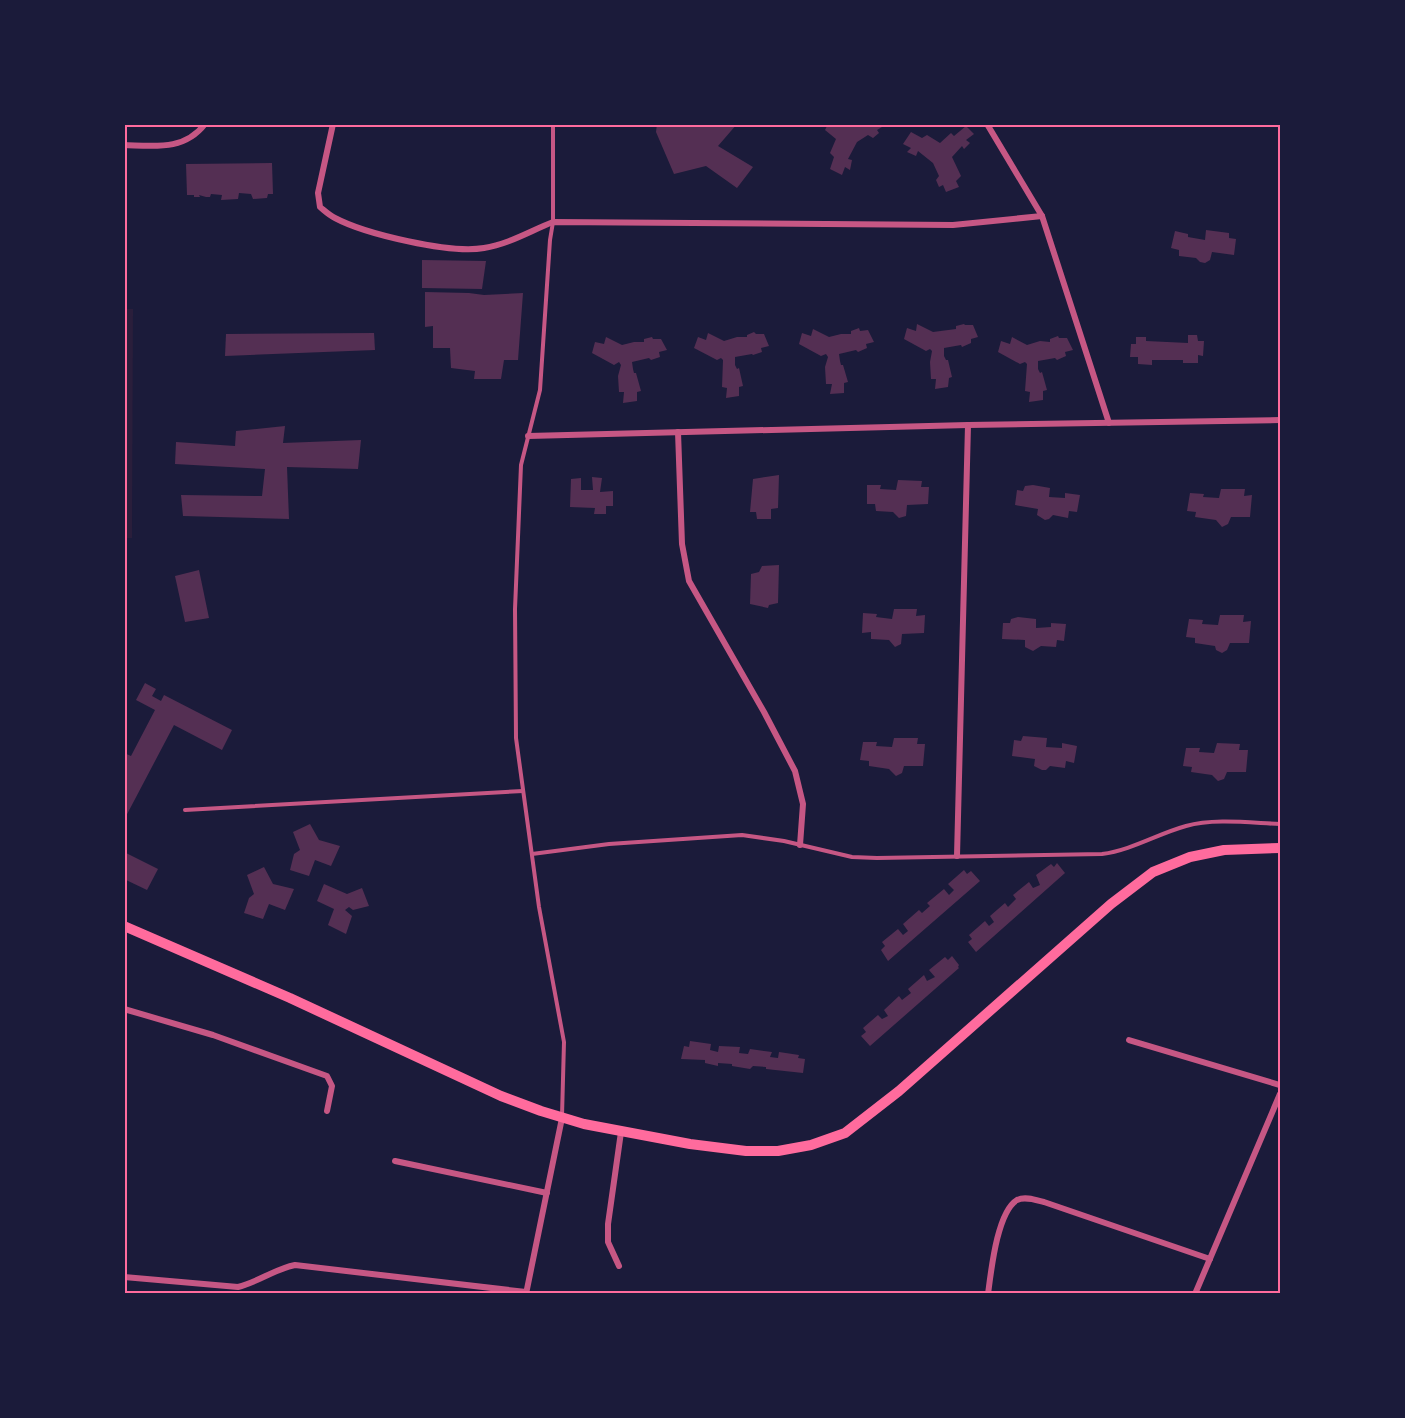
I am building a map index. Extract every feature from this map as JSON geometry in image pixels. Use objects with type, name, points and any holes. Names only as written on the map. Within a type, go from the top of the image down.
[{"type":"main road","points":[[124,926],[290,998],[501,1096],[562,1118],[621,1132],[735,1149],[778,1151],[811,1146],[845,1134],[900,1091],[1111,904],[1153,872],[1190,857],[1224,850],[1281,848]]},
{"type":"street","points":[[124,145],[164,146],[180,143],[197,135],[205,124]]},
{"type":"street","points":[[333,124],[318,193],[320,207],[332,217],[349,225],[417,243],[483,249],[507,243],[553,222],[953,225],[1042,216]]},
{"type":"street","points":[[987,124],[1042,216],[1109,423]]},
{"type":"street","points":[[528,436],[1281,420]]},
{"type":"street","points":[[957,856],[968,425]]},
{"type":"street","points":[[678,432],[682,544],[689,581],[795,771],[803,804],[800,845]]},
{"type":"street","points":[[124,1009],[213,1035],[327,1076],[332,1086],[327,1111]]},
{"type":"street","points":[[1129,1040],[1281,1085]]},
{"type":"street","points":[[1195,1293],[1281,1094]]},
{"type":"street","points":[[124,1277],[238,1287],[253,1284],[285,1267],[295,1265],[526,1293],[562,1118]]},
{"type":"street","points":[[619,1266],[608,1242],[608,1224],[621,1132]]},
{"type":"street","points":[[395,1161],[547,1193]]},
{"type":"street","points":[[988,1293],[998,1237],[1008,1209],[1018,1200],[1029,1198],[1210,1259]]},
{"type":"lane","points":[[553,124],[553,222],[540,390],[521,465],[515,609],[516,738],[539,907],[564,1042],[562,1118]]},
{"type":"lane","points":[[185,810],[523,791]]},
{"type":"lane","points":[[532,854],[609,844],[742,835],[852,856],[877,858],[1032,857],[1102,854],[1126,849],[1187,826],[1203,823],[1281,824]]},
{"type":"shaded area","points":[[124,309],[133,309],[132,538],[125,538]]},
{"type":"building","points":[[657,124],[737,124],[718,146],[753,167],[737,188],[706,166],[674,174],[656,132]]},
{"type":"building","points":[[825,124],[887,124],[877,130],[879,133],[873,138],[868,135],[857,142],[848,159],[852,160],[850,170],[845,167],[842,175],[830,169],[834,157],[830,153],[836,139],[825,130],[827,126]]},
{"type":"building","points":[[966,126],[974,134],[966,140],[970,143],[964,149],[962,146],[952,157],[961,176],[956,181],[959,187],[946,192],[943,185],[939,187],[936,180],[939,176],[933,163],[918,151],[916,156],[907,152],[911,148],[903,144],[911,132],[922,138],[927,135],[940,143],[951,133],[954,136]]},
{"type":"building","points":[[272,163],[273,194],[268,194],[267,198],[253,199],[251,194],[239,193],[238,199],[221,200],[222,195],[194,197],[194,195],[187,195],[186,164]]},
{"type":"building","points":[[1206,230],[1229,233],[1229,238],[1236,239],[1234,255],[1212,252],[1210,260],[1205,263],[1196,258],[1179,256],[1179,250],[1171,248],[1175,231],[1188,234],[1188,237],[1205,240]]},
{"type":"building","points":[[422,260],[486,261],[482,289],[422,288]]},
{"type":"building","points":[[425,292],[484,295],[523,293],[518,360],[504,360],[501,379],[474,379],[475,371],[451,368],[450,348],[433,348],[433,326],[425,327]]},
{"type":"building","points":[[917,324],[933,332],[956,329],[956,326],[964,324],[973,325],[978,337],[971,339],[971,343],[962,347],[961,345],[944,348],[944,356],[948,360],[952,377],[949,378],[948,387],[935,389],[936,379],[931,379],[932,351],[930,349],[926,351],[904,339],[907,328],[916,331]]},
{"type":"building","points":[[859,328],[860,331],[868,330],[874,342],[866,344],[867,348],[858,352],[856,350],[839,354],[848,382],[844,383],[844,393],[830,394],[832,384],[826,384],[825,367],[828,357],[826,354],[821,356],[799,344],[802,333],[811,336],[813,329],[829,337],[851,334],[851,331]]},
{"type":"building","points":[[754,332],[764,334],[769,346],[761,348],[762,352],[753,355],[735,357],[735,365],[737,369],[739,368],[743,386],[739,387],[739,396],[726,398],[727,388],[722,387],[723,360],[721,358],[717,360],[694,348],[698,337],[706,340],[708,333],[724,341],[747,337]]},
{"type":"building","points":[[374,333],[375,350],[225,356],[226,334]]},
{"type":"building","points":[[1188,335],[1197,335],[1198,341],[1204,341],[1203,356],[1198,355],[1198,363],[1183,363],[1183,360],[1152,360],[1152,365],[1138,364],[1138,357],[1130,357],[1131,344],[1136,344],[1136,337],[1146,337],[1146,341],[1188,343]]},
{"type":"building","points":[[1058,336],[1067,338],[1073,350],[1065,352],[1066,356],[1057,360],[1055,358],[1038,361],[1038,369],[1040,373],[1042,372],[1047,390],[1043,391],[1043,400],[1029,402],[1030,392],[1025,391],[1027,364],[1025,362],[1020,364],[998,352],[1001,341],[1010,344],[1012,337],[1027,345],[1040,341],[1050,342],[1050,339]]},
{"type":"building","points":[[606,337],[622,345],[644,342],[644,339],[652,337],[661,339],[667,350],[659,352],[660,357],[632,362],[641,391],[637,392],[637,401],[623,403],[624,392],[619,392],[618,376],[621,365],[619,362],[614,365],[592,353],[595,342],[604,344]]},
{"type":"building","points":[[285,426],[283,443],[361,440],[358,469],[287,467],[289,519],[183,516],[181,495],[262,496],[265,469],[175,464],[176,442],[235,446],[236,431]]},
{"type":"building","points":[[779,475],[778,508],[771,509],[771,519],[757,519],[756,512],[750,512],[753,479]]},
{"type":"building","points":[[592,477],[602,478],[600,492],[613,491],[613,506],[606,506],[606,514],[594,514],[595,508],[570,507],[571,479],[581,478],[581,490],[593,490]]},
{"type":"building","points":[[898,480],[922,481],[921,487],[929,487],[928,504],[907,505],[906,516],[899,518],[893,512],[876,511],[875,504],[867,504],[867,485],[881,485],[880,489],[896,490]]},
{"type":"building","points":[[1025,486],[1050,488],[1049,497],[1065,498],[1065,493],[1080,495],[1077,512],[1069,511],[1068,518],[1053,515],[1045,520],[1037,515],[1038,509],[1015,505],[1017,490],[1023,491]]},
{"type":"building","points":[[1221,489],[1245,489],[1244,496],[1252,495],[1250,517],[1231,517],[1228,524],[1222,527],[1216,520],[1195,517],[1196,512],[1187,511],[1190,493],[1219,498]]},
{"type":"building","points":[[779,565],[778,603],[769,605],[768,608],[750,604],[751,574],[759,572],[762,566]]},
{"type":"building","points":[[199,570],[209,618],[185,622],[175,576]]},
{"type":"building","points":[[894,609],[917,609],[916,616],[925,615],[924,633],[902,634],[901,644],[895,647],[889,640],[871,639],[871,632],[862,633],[863,613],[877,614],[876,617],[892,619]]},
{"type":"building","points":[[1220,615],[1244,615],[1243,622],[1251,621],[1249,643],[1230,643],[1227,650],[1222,653],[1216,650],[1215,646],[1195,643],[1195,638],[1186,637],[1189,619],[1203,620],[1202,624],[1218,625]]},
{"type":"building","points":[[1018,617],[1036,619],[1036,628],[1051,627],[1051,623],[1066,624],[1064,641],[1057,640],[1056,647],[1041,646],[1033,651],[1025,647],[1025,640],[1002,639],[1003,623],[1010,623],[1011,619]]},
{"type":"building","points":[[145,683],[156,689],[152,696],[161,701],[164,695],[232,730],[222,750],[174,725],[124,820],[124,753],[131,756],[155,710],[136,700]]},
{"type":"building","points":[[1023,736],[1047,738],[1046,747],[1062,748],[1062,743],[1077,746],[1074,763],[1066,761],[1065,768],[1050,766],[1042,770],[1034,766],[1035,759],[1012,756],[1014,740],[1021,741]]},
{"type":"building","points":[[894,738],[918,738],[917,744],[925,744],[923,766],[904,766],[902,773],[896,776],[889,769],[869,766],[869,761],[860,760],[863,742],[877,742],[876,746],[892,747]]},
{"type":"building","points":[[1217,743],[1240,744],[1239,750],[1248,750],[1246,772],[1227,772],[1224,779],[1218,781],[1212,775],[1191,772],[1192,767],[1183,766],[1186,748],[1200,748],[1199,752],[1214,753]]},
{"type":"building","points":[[310,824],[319,840],[340,846],[331,866],[315,860],[309,876],[290,870],[294,854],[300,850],[293,832]]},
{"type":"building","points":[[124,852],[158,869],[147,890],[124,879]]},
{"type":"building","points":[[1057,863],[1065,873],[976,952],[968,942],[972,939],[969,935],[985,921],[989,926],[994,922],[990,916],[1005,903],[1008,907],[1016,899],[1013,895],[1029,882],[1033,888],[1040,885],[1036,875],[1051,864],[1054,867]]},
{"type":"building","points":[[264,867],[273,884],[294,889],[285,910],[269,904],[263,919],[244,913],[249,898],[254,894],[247,875]]},
{"type":"building","points":[[964,870],[967,874],[971,871],[980,881],[888,961],[881,950],[885,946],[882,942],[898,929],[903,935],[908,931],[903,924],[919,910],[922,913],[930,906],[927,903],[944,889],[949,895],[954,890],[948,884]]},
{"type":"building","points":[[324,884],[347,894],[362,888],[369,906],[353,910],[349,907],[345,910],[352,916],[346,934],[328,925],[334,909],[317,901]]},
{"type":"building","points":[[952,956],[959,968],[870,1046],[861,1036],[866,1032],[863,1028],[878,1015],[882,1019],[888,1016],[884,1010],[899,996],[902,1000],[911,993],[908,989],[924,975],[927,981],[935,977],[929,970],[945,957],[948,960]]},
{"type":"building","points":[[690,1041],[711,1044],[710,1050],[718,1052],[719,1046],[740,1047],[739,1053],[748,1054],[750,1049],[772,1052],[770,1057],[778,1058],[779,1052],[799,1055],[798,1058],[805,1059],[803,1073],[753,1066],[750,1069],[732,1066],[732,1064],[718,1063],[718,1066],[705,1063],[705,1060],[681,1059],[684,1046],[689,1047]]}]
